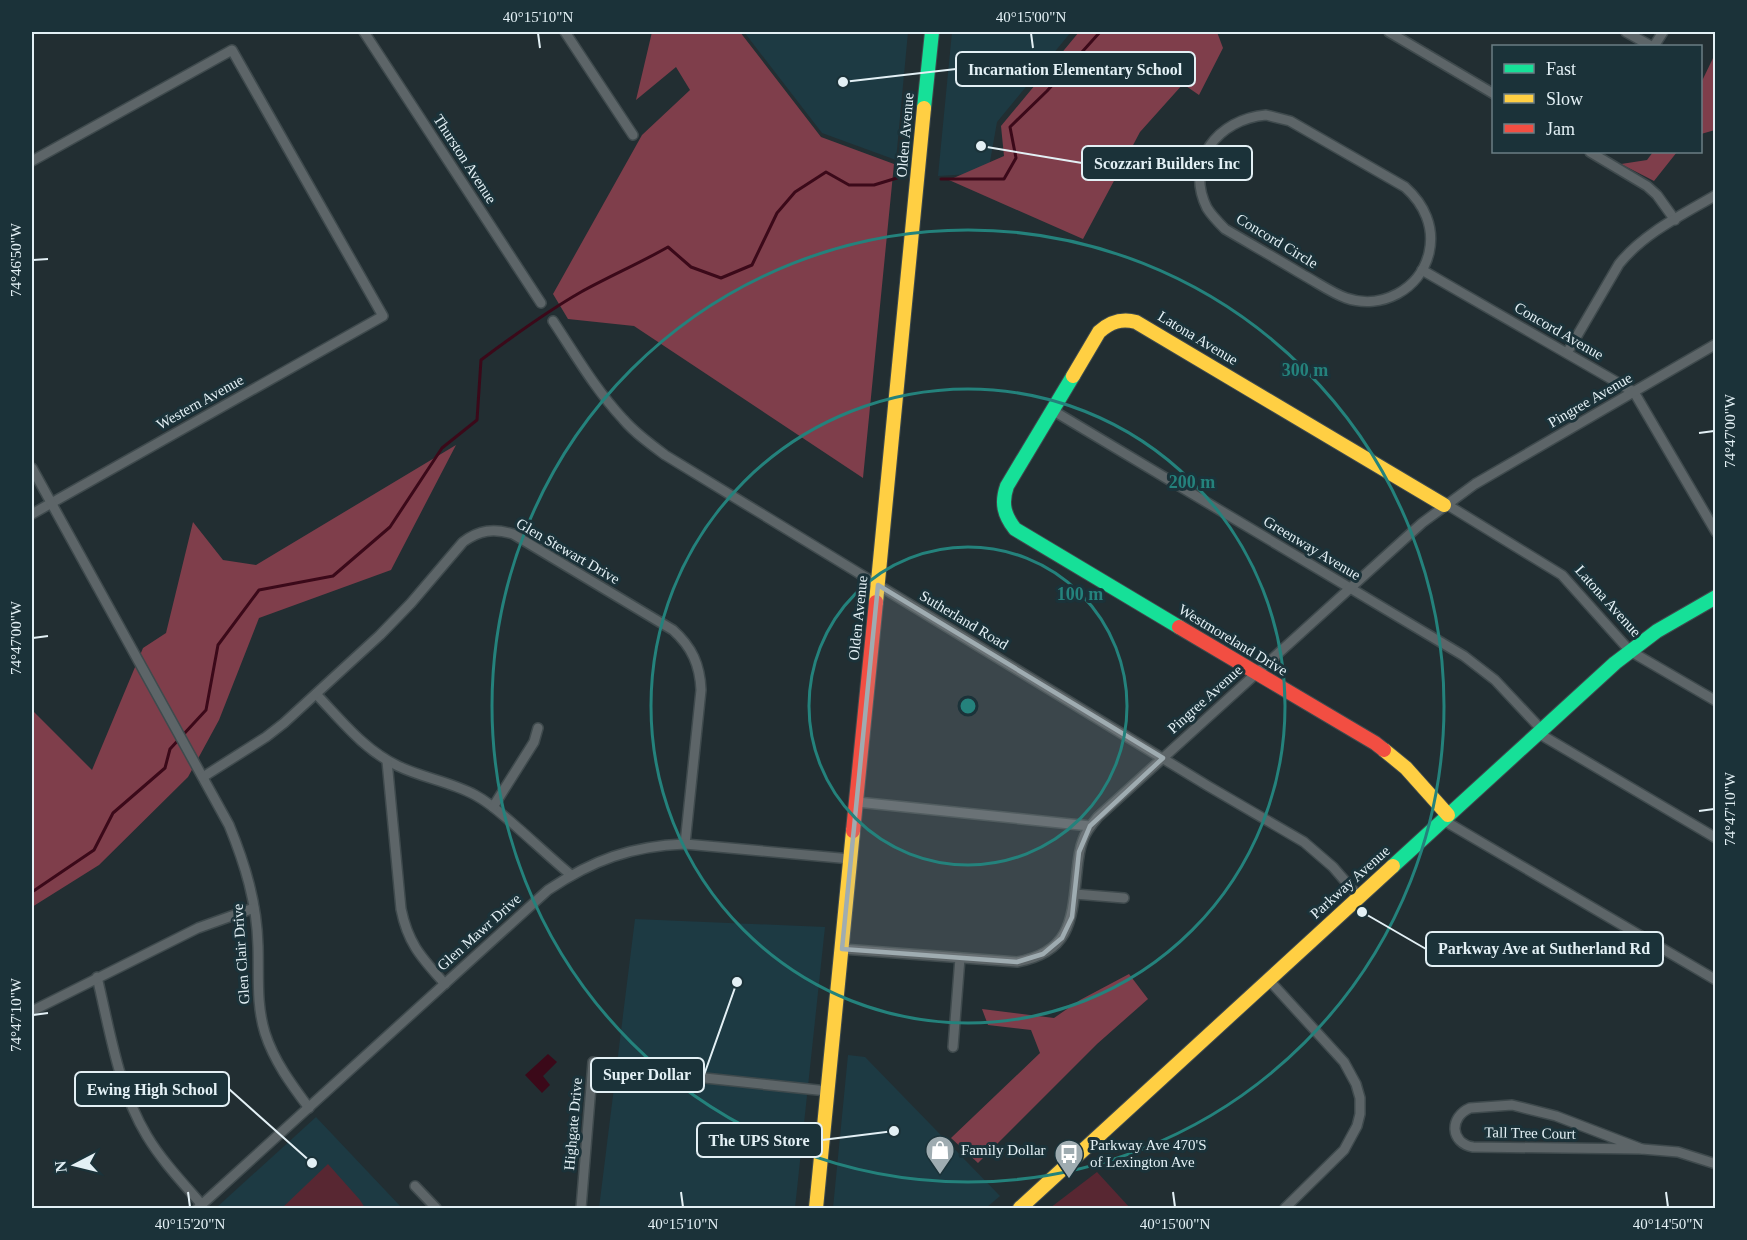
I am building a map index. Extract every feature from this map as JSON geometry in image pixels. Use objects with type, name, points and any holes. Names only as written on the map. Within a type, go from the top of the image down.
[{"type":"main road","name":"Olden Avenue","points":[[816,1209],[932,32]]},
{"type":"main road","name":"Latona Avenue","points":[[1003,499],[1007,486],[1099,332],[1106,325],[1124,319],[1135,320],[1445,504]]},
{"type":"main road","name":"Westmoreland Drive","points":[[1003,499],[1005,514],[1015,529],[1389,753],[1406,768],[1446,817]]},
{"type":"main road","name":"Parkway Avenue","points":[[1020,1209],[1630,651],[1687,612],[1716,597]]},
{"type":"street","name":"Thurston Avenue","points":[[364,32],[541,303]]},
{"type":"street","points":[[565,32],[633,135]]},
{"type":"street","points":[[1389,32],[1492,93]]},
{"type":"street","points":[[1626,32],[1651,45]]},
{"type":"street","points":[[1654,45],[1663,32]]},
{"type":"street","name":"Western Avenue","points":[[32,162],[232,50],[383,316],[32,514]]},
{"type":"street","name":"Concord Circle","points":[[1252,116],[1280,117],[1405,187],[1422,206],[1430,229],[1431,242],[1422,270],[1406,289],[1383,300],[1356,301],[1338,295],[1226,229],[1214,219],[1203,197],[1200,184],[1202,165],[1209,146],[1222,131],[1240,120],[1252,116]]},
{"type":"street","points":[[1593,153],[1647,186],[1658,195],[1675,220]]},
{"type":"street","points":[[1567,353],[1619,264],[1628,253],[1639,243],[1716,195]]},
{"type":"street","name":"Concord Avenue","points":[[1422,270],[1634,392],[1716,532]]},
{"type":"street","name":"Sutherland Road","points":[[553,321],[596,387],[617,413],[641,437],[665,455],[1163,759],[1304,842],[1333,867],[1359,897]]},
{"type":"street","name":"Pingree Avenue","points":[[842,949],[1017,962],[1031,960],[1043,954],[1053,947],[1068,928],[1072,917],[1079,852],[1090,826],[1422,522],[1475,484],[1716,344]]},
{"type":"street","name":"Greenway Avenue","points":[[1052,410],[1478,666],[1495,680],[1540,731],[1716,838]]},
{"type":"street","name":"Glen Clair Drive","points":[[32,468],[229,825],[249,881],[254,908],[258,944],[258,992],[264,1032],[280,1068],[309,1108]]},
{"type":"street","name":"Latona Avenue","points":[[1445,504],[1562,575],[1630,651],[1716,701]]},
{"type":"street","name":"Glen Stewart Drive","points":[[202,777],[284,723],[380,635],[411,603],[463,542],[471,536],[491,530],[502,531],[513,534],[673,630],[691,649],[699,670],[701,690],[685,844]]},
{"type":"street","points":[[316,694],[372,750],[416,774],[458,787],[493,807],[571,875]]},
{"type":"street","points":[[493,807],[534,742],[538,728]]},
{"type":"street","points":[[387,760],[404,926],[419,954],[445,984]]},
{"type":"street","points":[[857,802],[1090,826]]},
{"type":"street","points":[[1446,817],[1716,980]]},
{"type":"street","name":"Glen Mawr Drive","points":[[200,1207],[548,890],[571,875],[618,854],[663,845],[685,844],[851,859]]},
{"type":"street","points":[[1074,894],[1124,898]]},
{"type":"street","points":[[32,1011],[198,928],[254,908]]},
{"type":"street","points":[[953,1047],[960,958]]},
{"type":"street","points":[[97,977],[119,1070],[135,1114],[160,1154],[200,1207]]},
{"type":"street","points":[[1268,980],[1344,1062],[1356,1084],[1360,1098],[1360,1114],[1352,1139],[1344,1150],[1285,1209]]},
{"type":"street","name":"Highgate Drive","points":[[581,1209],[593,1062],[629,1070],[827,1091]]},
{"type":"street","name":"Tall Tree Court","points":[[1642,1149],[1556,1116],[1512,1106],[1470,1108],[1458,1116],[1455,1130],[1462,1143],[1469,1146],[1642,1149],[1678,1152],[1716,1164]]},
{"type":"street","points":[[415,1186],[436,1209]]},
{"type":"highlighted area","points":[[878,585],[1163,758],[1090,826],[1079,852],[1072,917],[1062,938],[1043,954],[1017,962],[842,949]]},
{"type":"shaded area","points":[[652,32],[740,32],[821,137],[894,164],[863,478],[634,326],[568,319],[553,294],[642,135],[690,90],[676,67],[636,100]]},
{"type":"shaded area","points":[[744,32],[908,32],[896,160],[822,133]]},
{"type":"shaded area","points":[[952,32],[1071,32],[997,122],[988,173],[938,176]]},
{"type":"shaded area","points":[[1079,32],[1217,32],[1223,48],[1199,95],[1183,84],[1140,132],[1083,239],[949,180],[1004,156],[1001,126]]},
{"type":"shaded area","points":[[1715,54],[1715,130],[1702,134],[1702,81]]},
{"type":"shaded area","points":[[1652,153],[1676,153],[1654,181],[1621,164],[1647,160]]},
{"type":"shaded area","points":[[456,445],[391,570],[259,618],[219,720],[188,777],[99,865],[32,907],[32,710],[92,770],[143,648],[166,633],[193,522],[223,560],[256,565]]},
{"type":"shaded area","points":[[635,919],[825,927],[795,1208],[599,1208]]},
{"type":"shaded area","points":[[1129,974],[1148,999],[1097,1044],[978,1163],[951,1138],[1040,1053],[1031,1030],[988,1025],[982,1009],[1054,1018],[1080,1000]]},
{"type":"shaded area","points":[[548,1054],[557,1062],[543,1076],[550,1085],[542,1093],[525,1075]]},
{"type":"shaded area","points":[[848,1055],[865,1057],[1000,1196],[986,1208],[833,1208]]},
{"type":"shaded area","points":[[316,1117],[402,1208],[216,1208]]},
{"type":"shaded area","points":[[328,1164],[365,1208],[282,1208]]},
{"type":"shaded area","points":[[1097,1172],[1130,1208],[1050,1208]]},
{"type":"waterway","points":[[941,179],[1004,179],[1016,158],[1010,127],[1047,91],[1100,32]]},
{"type":"waterway","points":[[32,892],[94,850],[113,813],[165,768],[170,749],[206,710],[218,645],[259,590],[333,576],[390,527],[442,448],[477,420],[481,360],[530,324],[568,300],[668,247],[691,267],[721,278],[752,265],[777,213],[795,192],[826,172],[849,185],[874,185],[897,178]]},
{"type":"traffic: fast","points":[[924,108],[932,32]]},
{"type":"traffic: fast","points":[[1073,376],[1007,486],[1004,503],[1008,519],[1015,529],[1179,627]]},
{"type":"traffic: fast","points":[[1393,866],[1615,663],[1657,631],[1716,597]]},
{"type":"traffic: slow","points":[[876,602],[924,108]]},
{"type":"traffic: slow","points":[[1073,376],[1099,332],[1116,322],[1125,320],[1136,322],[1444,505]]},
{"type":"traffic: slow","points":[[1384,750],[1406,768],[1448,815]]},
{"type":"traffic: slow","points":[[816,1208],[853,831]]},
{"type":"traffic: slow","points":[[1020,1208],[1393,866]]},
{"type":"traffic: jam","points":[[853,831],[876,602]]},
{"type":"traffic: jam","points":[[1179,627],[1384,750]]},
{"type":"place","name":"Incarnation Elementary School","points":[[843,82]]},
{"type":"place","name":"Scozzari Builders Inc","points":[[981,146]]},
{"type":"place","name":"Parkway Ave at Sutherland Rd","points":[[1362,912]]},
{"type":"place","name":"Super Dollar","points":[[737,982]]},
{"type":"place","name":"The UPS Store","points":[[894,1131]]},
{"type":"place","name":"Ewing High School","points":[[312,1163]]},
{"type":"place","name":"Family Dollar","points":[[940,1176]]},
{"type":"place","name":"Parkway Ave 470'S of Lexington Ave","points":[[1069,1180]]}]
